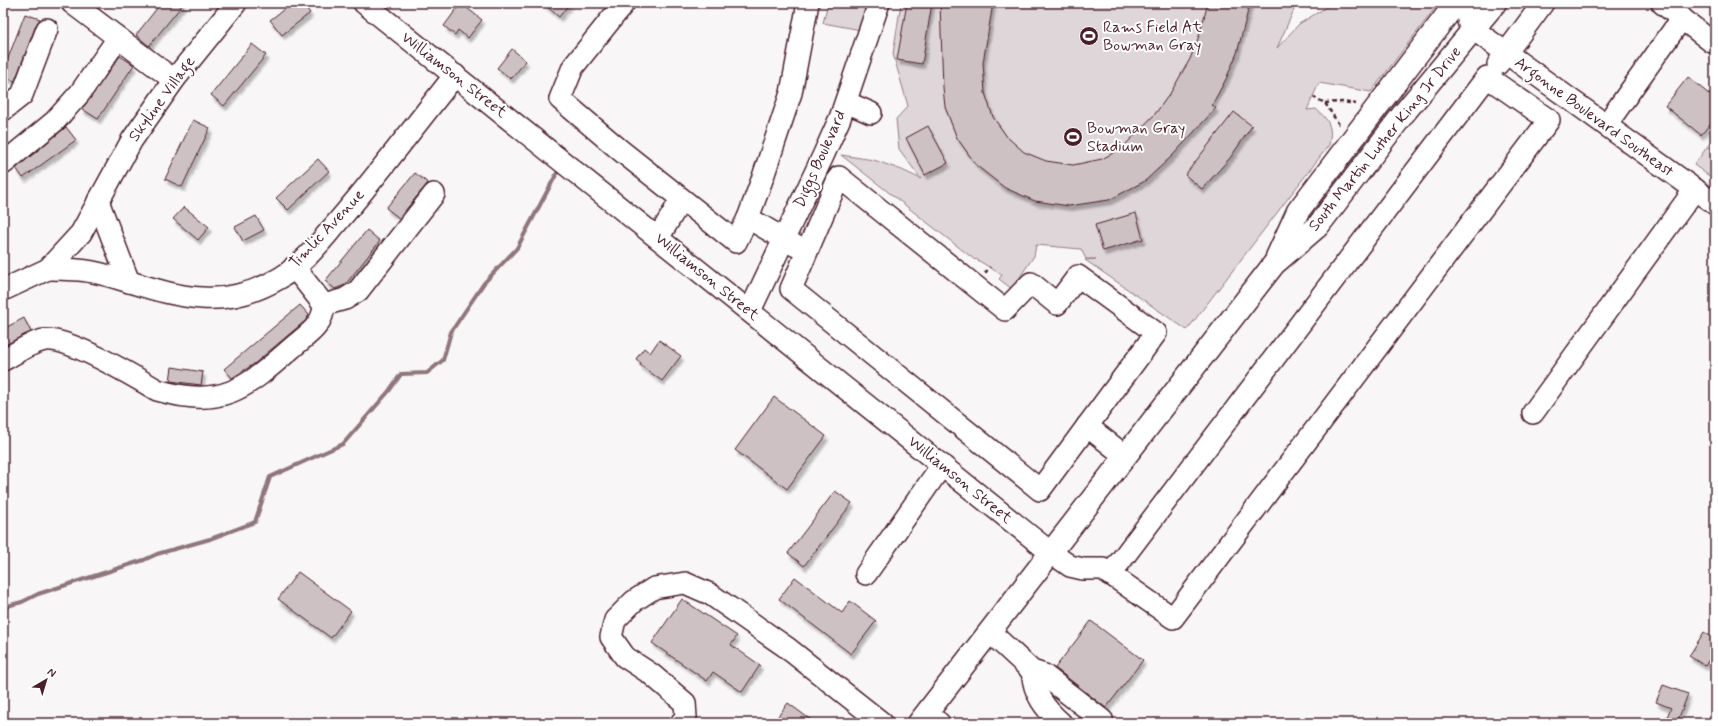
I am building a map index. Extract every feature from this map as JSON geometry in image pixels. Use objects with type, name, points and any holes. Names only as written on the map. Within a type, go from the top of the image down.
[{"type":"main road","name":"South Martin Luther King Jr Drive","points":[[1274,264],[1298,211],[1456,3]]},
{"type":"main road","points":[[1473,30],[1469,25],[1468,19],[1469,13],[1475,3]]},
{"type":"main road","name":"South Martin Luther King Jr Drive","points":[[1274,264],[1318,226],[1404,113],[1495,3]]},
{"type":"main road","points":[[928,720],[990,632],[1050,552],[1274,264]]},
{"type":"street","points":[[72,3],[174,80]]},
{"type":"street","name":"Skyline Village","points":[[98,201],[132,140],[174,80],[236,3]]},
{"type":"street","name":"Williamson Street","points":[[364,3],[1050,552],[1070,566],[1083,569],[1103,569],[1173,618],[1549,120]]},
{"type":"street","points":[[624,3],[573,67],[560,99],[681,200],[736,242],[748,218],[791,93],[808,3]]},
{"type":"street","name":"Diggs Boulevard","points":[[750,311],[823,156],[846,102],[879,3]]},
{"type":"street","points":[[1110,574],[1506,53],[1542,3]]},
{"type":"street","points":[[1606,125],[1677,10],[1712,42],[1715,42]]},
{"type":"street","points":[[3,110],[22,95],[47,29]]},
{"type":"street","name":"Argonne Boulevard Southeast","points":[[1473,30],[1715,204]]},
{"type":"street","points":[[3,164],[55,121],[80,93],[118,38]]},
{"type":"street","name":"Timlic Avenue","points":[[48,269],[74,269],[93,272],[169,292],[201,298],[220,299],[239,296],[258,289],[281,277],[294,267],[320,242],[455,75]]},
{"type":"street","points":[[1518,99],[1537,75]]},
{"type":"street","points":[[1487,77],[1549,120],[1559,117],[1572,101]]},
{"type":"street","points":[[846,102],[871,113]]},
{"type":"street","points":[[839,177],[1005,310],[1030,284],[1057,304],[1078,276],[1156,333],[1040,490],[791,289],[806,253],[839,177]]},
{"type":"street","points":[[1533,413],[1695,189]]},
{"type":"street","points":[[324,306],[345,299],[358,291],[434,194]]},
{"type":"street","points":[[658,238],[681,200]]},
{"type":"street","points":[[98,201],[129,282]]},
{"type":"street","name":"Timlic Avenue","points":[[3,290],[48,269],[81,233],[98,201]]},
{"type":"street","points":[[748,218],[784,238],[806,253]]},
{"type":"street","points":[[3,360],[41,341],[55,341],[75,348],[157,390],[197,397],[212,396],[238,390],[260,376],[322,320],[324,306],[294,267]]},
{"type":"street","points":[[1087,426],[1125,456]]},
{"type":"street","points":[[866,574],[942,465]]},
{"type":"street","points":[[681,723],[686,717],[685,703],[651,674],[625,656],[611,637],[615,620],[634,601],[654,588],[685,583],[710,594],[786,647],[882,723]]},
{"type":"street","points":[[990,632],[1032,671],[1044,675],[1102,720],[1102,723]]},
{"type":"street","points":[[1032,671],[1033,685],[1038,698],[1061,723]]},
{"type":"path","points":[[1313,97],[1325,103],[1351,103],[1362,107]]},
{"type":"path","points":[[1325,103],[1343,132]]},
{"type":"shaded area","points":[[828,3],[870,3],[861,30],[823,23]]},
{"type":"shaded area","name":"Bowman Gray Stadium","points":[[901,3],[1297,3],[1277,48],[1299,24],[1333,3],[1439,3],[1371,92],[1319,83],[1307,110],[1316,109],[1327,120],[1330,129],[1329,145],[1187,330],[1085,260],[1096,259],[1086,259],[1081,249],[1036,245],[1034,256],[1012,289],[999,279],[1002,275],[976,259],[975,260],[841,155],[874,160],[902,170],[921,179],[899,149],[896,119],[908,106],[893,54]]},
{"type":"shaded area","points":[[1715,136],[1715,180],[1694,165]]},
{"type":"building","points":[[161,3],[184,3],[149,46],[136,35]]},
{"type":"building","points":[[292,3],[302,3],[310,13],[282,35],[270,20]]},
{"type":"building","points":[[461,3],[482,20],[468,38],[458,30],[455,35],[444,26]]},
{"type":"building","points":[[543,3],[570,3],[559,17]]},
{"type":"building","points":[[907,3],[932,3],[922,64],[897,60]]},
{"type":"building","points":[[940,3],[993,3],[983,63],[985,93],[993,117],[1007,137],[1024,152],[1046,161],[1073,165],[1102,159],[1113,153],[1125,145],[1155,114],[1171,92],[1190,59],[1199,36],[1208,3],[1250,3],[1237,53],[1226,79],[1212,105],[1216,108],[1172,156],[1145,181],[1109,200],[1069,206],[1035,201],[1005,188],[977,166],[957,138],[945,107]]},
{"type":"building","points":[[25,14],[40,19],[36,25],[15,81],[3,76],[3,71]]},
{"type":"building","points":[[252,44],[266,55],[224,106],[211,95]]},
{"type":"building","points":[[512,49],[526,61],[511,79],[497,68]]},
{"type":"building","points":[[120,56],[134,65],[98,119],[82,109]]},
{"type":"building","points":[[1688,77],[1715,99],[1715,118],[1701,135],[1665,106]]},
{"type":"building","points":[[1234,112],[1252,126],[1230,158],[1202,189],[1185,175]]},
{"type":"building","points":[[193,120],[210,128],[182,187],[165,179]]},
{"type":"building","points":[[928,126],[948,163],[925,175],[906,138]]},
{"type":"building","points":[[66,127],[76,140],[23,178],[16,168]]},
{"type":"building","points":[[318,159],[329,171],[288,210],[276,198]]},
{"type":"building","points":[[415,173],[428,183],[399,218],[386,208]]},
{"type":"building","points":[[184,207],[209,227],[198,240],[173,219]]},
{"type":"building","points":[[1136,213],[1143,239],[1103,251],[1095,225]]},
{"type":"building","points":[[256,216],[264,230],[243,241],[235,227]]},
{"type":"building","points":[[367,230],[380,241],[345,285],[335,289],[325,281]]},
{"type":"building","points":[[300,305],[309,315],[305,321],[254,364],[232,378],[224,369]]},
{"type":"building","points":[[24,318],[31,332],[3,346],[3,329]]},
{"type":"building","points":[[659,340],[681,356],[662,381],[640,365],[641,363],[636,359],[644,348],[650,353]]},
{"type":"building","points":[[172,367],[203,372],[201,385],[170,381]]},
{"type":"building","points":[[774,397],[826,436],[787,489],[735,450]]},
{"type":"building","points":[[835,491],[852,503],[804,566],[788,553]]},
{"type":"building","points":[[298,572],[351,611],[331,638],[278,599]]},
{"type":"building","points":[[795,577],[842,613],[850,601],[876,621],[851,654],[779,599]]},
{"type":"building","points":[[682,599],[737,636],[731,645],[760,665],[742,692],[713,672],[707,681],[652,643]]},
{"type":"building","points":[[1091,621],[1143,660],[1106,708],[1055,668]]},
{"type":"building","points":[[1704,632],[1715,639],[1715,650],[1705,666],[1689,656]]},
{"type":"building","points":[[1663,685],[1688,694],[1677,723],[1666,719],[1671,708],[1656,702]]},
{"type":"building","points":[[788,703],[815,723],[773,723]]},
{"type":"waterway","points":[[3,607],[22,602],[38,594],[144,560],[157,554],[210,539],[255,522],[270,477],[343,444],[389,391],[401,374],[427,373],[443,360],[451,332],[484,283],[517,248],[557,173]]},
{"type":"place","name":"Rams Field At Bowman Gray","points":[[1089,36]]},
{"type":"place","name":"Bowman Gray Stadium","points":[[1073,137]]}]
